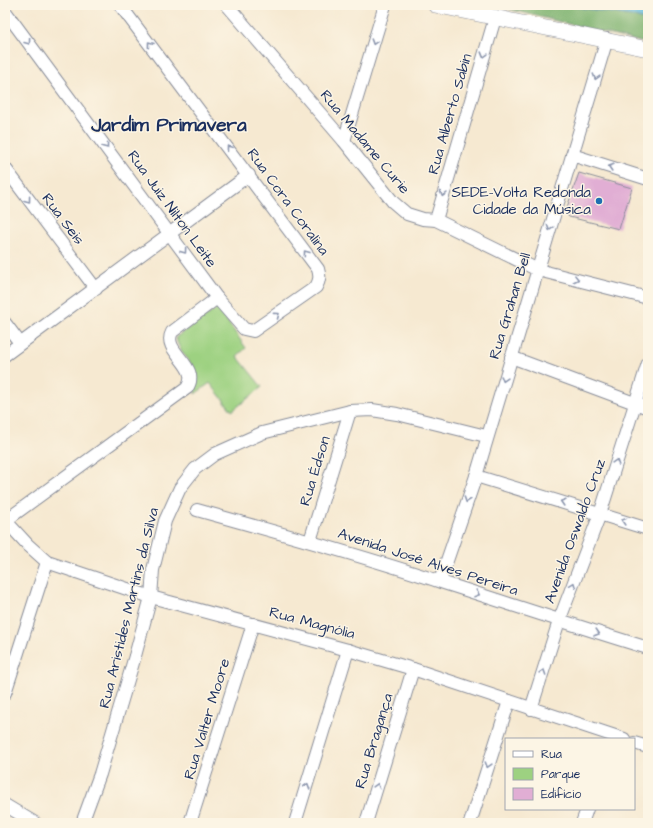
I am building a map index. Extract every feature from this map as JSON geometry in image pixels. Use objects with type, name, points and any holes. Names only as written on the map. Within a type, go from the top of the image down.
[{"type":"main road","points":[[435,5],[648,49]]},
{"type":"street","name":"Rua Cora Coralina","points":[[120,5],[249,175],[318,269],[320,274],[319,281],[316,286],[258,330],[254,332],[244,329]]},
{"type":"street","name":"Rua Madame Curie","points":[[227,5],[393,202],[407,214],[423,219],[436,220],[538,270],[648,298]]},
{"type":"street","points":[[344,142],[386,5]]},
{"type":"street","name":"Rua Juiz Nilton Leite","points":[[5,11],[170,232],[217,298],[244,329]]},
{"type":"street","name":"Rua Alberto Sabin","points":[[436,220],[495,18]]},
{"type":"street","name":"Rua Grahan Bell","points":[[440,581],[476,476],[486,436],[538,270],[607,40]]},
{"type":"street","points":[[572,155],[648,179]]},
{"type":"street","name":"Rua Seis","points":[[5,168],[96,289]]},
{"type":"street","points":[[5,355],[249,175]]},
{"type":"street","points":[[5,521],[187,388],[191,377],[190,370],[170,343],[170,337],[172,332],[217,298]]},
{"type":"street","points":[[5,323],[20,343]]},
{"type":"street","points":[[511,357],[648,408]]},
{"type":"street","name":"Avenida Oswaldo Cruz","points":[[531,709],[559,621],[600,514],[634,403],[648,363]]},
{"type":"street","name":"Rua Aristides Martins da Silva","points":[[82,823],[117,719],[151,597],[153,570],[165,521],[180,488],[195,469],[215,454],[262,433],[350,411],[372,410],[397,414],[486,436]]},
{"type":"street","name":"Rua Édson","points":[[310,542],[350,411]]},
{"type":"street","points":[[476,476],[648,528]]},
{"type":"street","name":"Avenida José Alves Pereira","points":[[197,510],[440,581],[559,621],[648,648]]},
{"type":"street","name":"Rua Magnólia","points":[[5,521],[28,546],[47,562],[151,597],[413,669],[608,736],[619,738]]},
{"type":"street","points":[[5,693],[47,562]]},
{"type":"street","name":"Rua Valter Moore","points":[[190,823],[253,624]]},
{"type":"street","points":[[295,823],[348,650]]},
{"type":"street","name":"Rua Bragança","points":[[366,823],[413,669]]},
{"type":"street","points":[[470,823],[508,701]]},
{"type":"street","points":[[635,742],[648,747]]},
{"type":"street","points":[[5,805],[35,823]]},
{"type":"street","points":[[582,823],[587,810]]},
{"type":"green space","points":[[493,5],[566,5],[632,16],[648,21],[648,44]]},
{"type":"green space","points":[[218,308],[246,348],[237,356],[262,387],[232,411],[210,383],[195,394],[196,375],[179,347],[176,337]]},
{"type":"water","points":[[566,5],[648,5],[648,21],[632,16]]},
{"type":"building","name":"SEDE-Volta Redonda Cidade da Música","points":[[579,173],[632,188],[619,229],[569,217],[565,213]]},
{"type":"place","name":"SEDE-Volta Redonda Cidade da Música","points":[[599,201]]},
{"type":"district","name":"Jardim Primavera","points":[[169,125]]}]
